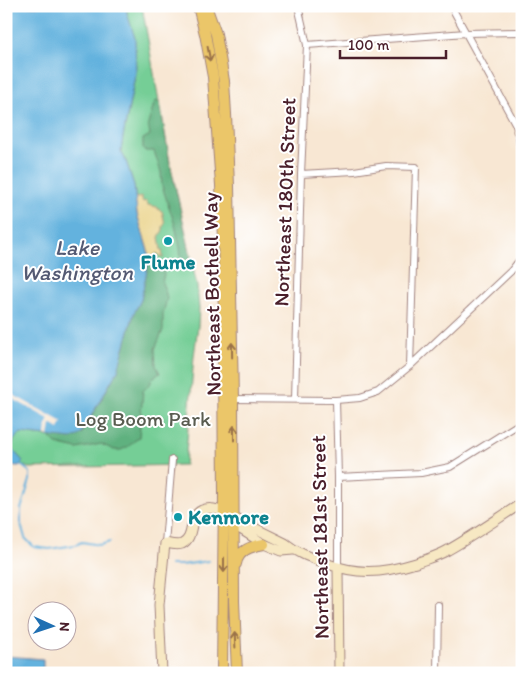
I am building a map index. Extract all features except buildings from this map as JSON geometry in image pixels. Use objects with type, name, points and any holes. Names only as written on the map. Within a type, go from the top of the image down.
[{"type":"main road","name":"Northeast Bothell Way","points":[[198,6],[213,77],[219,138],[228,399]]},
{"type":"main road","name":"Northeast Bothell Way","points":[[206,6],[216,34],[224,81],[229,186],[229,518],[222,673]]},
{"type":"main road","points":[[162,673],[159,605],[165,543],[179,545],[185,542],[189,536],[194,517],[201,511],[210,508],[285,543],[293,550],[338,568],[360,572],[386,571],[431,558],[447,551],[522,503]]},
{"type":"main road","name":"Northeast Bothell Way","points":[[229,518],[234,577],[237,673]]},
{"type":"main road","points":[[229,518],[264,544],[281,551],[293,550]]},
{"type":"main road","points":[[234,577],[236,559],[241,553],[252,546],[264,544]]},
{"type":"main road","name":"Northeast 181st Street","points":[[338,568],[339,673]]},
{"type":"street","name":"Northeast 180th Street","points":[[295,399],[301,174],[307,45],[298,6]]},
{"type":"street","points":[[451,6],[520,131],[522,159]]},
{"type":"street","points":[[307,45],[466,33],[522,32]]},
{"type":"street","points":[[301,174],[354,171],[386,166],[416,167],[410,366]]},
{"type":"street","points":[[228,399],[336,400],[360,398],[378,392],[410,366],[511,271],[522,257]]},
{"type":"street","name":"Northeast 181st Street","points":[[336,400],[338,568]]},
{"type":"street","points":[[338,478],[421,473],[450,467],[522,422]]},
{"type":"street","points":[[165,543],[172,460]]},
{"type":"street","points":[[437,673],[438,605]]},
{"type":"green space","name":"Log Boom Park","points":[[126,6],[142,6],[170,163],[197,286],[198,326],[185,465],[29,468],[21,465],[22,461],[11,448],[14,440],[21,433],[71,439],[80,435],[118,370],[134,313],[141,300],[148,251],[137,214],[134,185],[121,151],[136,71]]},
{"type":"green space","points":[[156,101],[160,102],[170,163],[191,256],[189,261],[183,263],[175,225],[162,186],[161,172],[154,151],[145,151],[143,148],[143,139],[150,135],[148,124]]},
{"type":"green space","points":[[152,256],[157,270],[162,270],[164,274],[162,283],[167,298],[163,314],[163,330],[155,349],[156,366],[160,373],[151,379],[151,383],[143,391],[139,437],[121,450],[114,450],[101,444],[77,449],[56,444],[50,438],[51,429],[82,433],[118,370],[134,313],[141,300],[149,260]]},
{"type":"sand","points":[[135,197],[142,197],[142,201],[146,201],[148,205],[157,207],[162,211],[165,224],[159,237],[163,258],[157,253],[149,260],[137,214]]},
{"type":"water","name":"Lake Washington","points":[[6,6],[126,6],[135,38],[136,71],[121,151],[134,185],[137,214],[149,260],[141,300],[134,313],[118,370],[80,435],[71,439],[21,433],[14,440],[11,448],[23,461],[19,466],[12,466],[6,503]]},
{"type":"water","points":[[6,656],[43,659],[43,673],[6,673]]},
{"type":"pier","points":[[6,391],[62,422],[59,429],[51,424],[49,436],[46,436],[49,419],[6,395]]},
{"type":"waterway","points":[[21,465],[30,472],[30,480],[21,509],[21,524],[25,538],[34,547],[49,549],[82,542],[100,545],[110,542]]},
{"type":"waterway","points":[[170,565],[208,561]]},
{"type":"place","name":"Flume","points":[[168,241]]},
{"type":"place","name":"Kenmore","points":[[178,517]]}]
